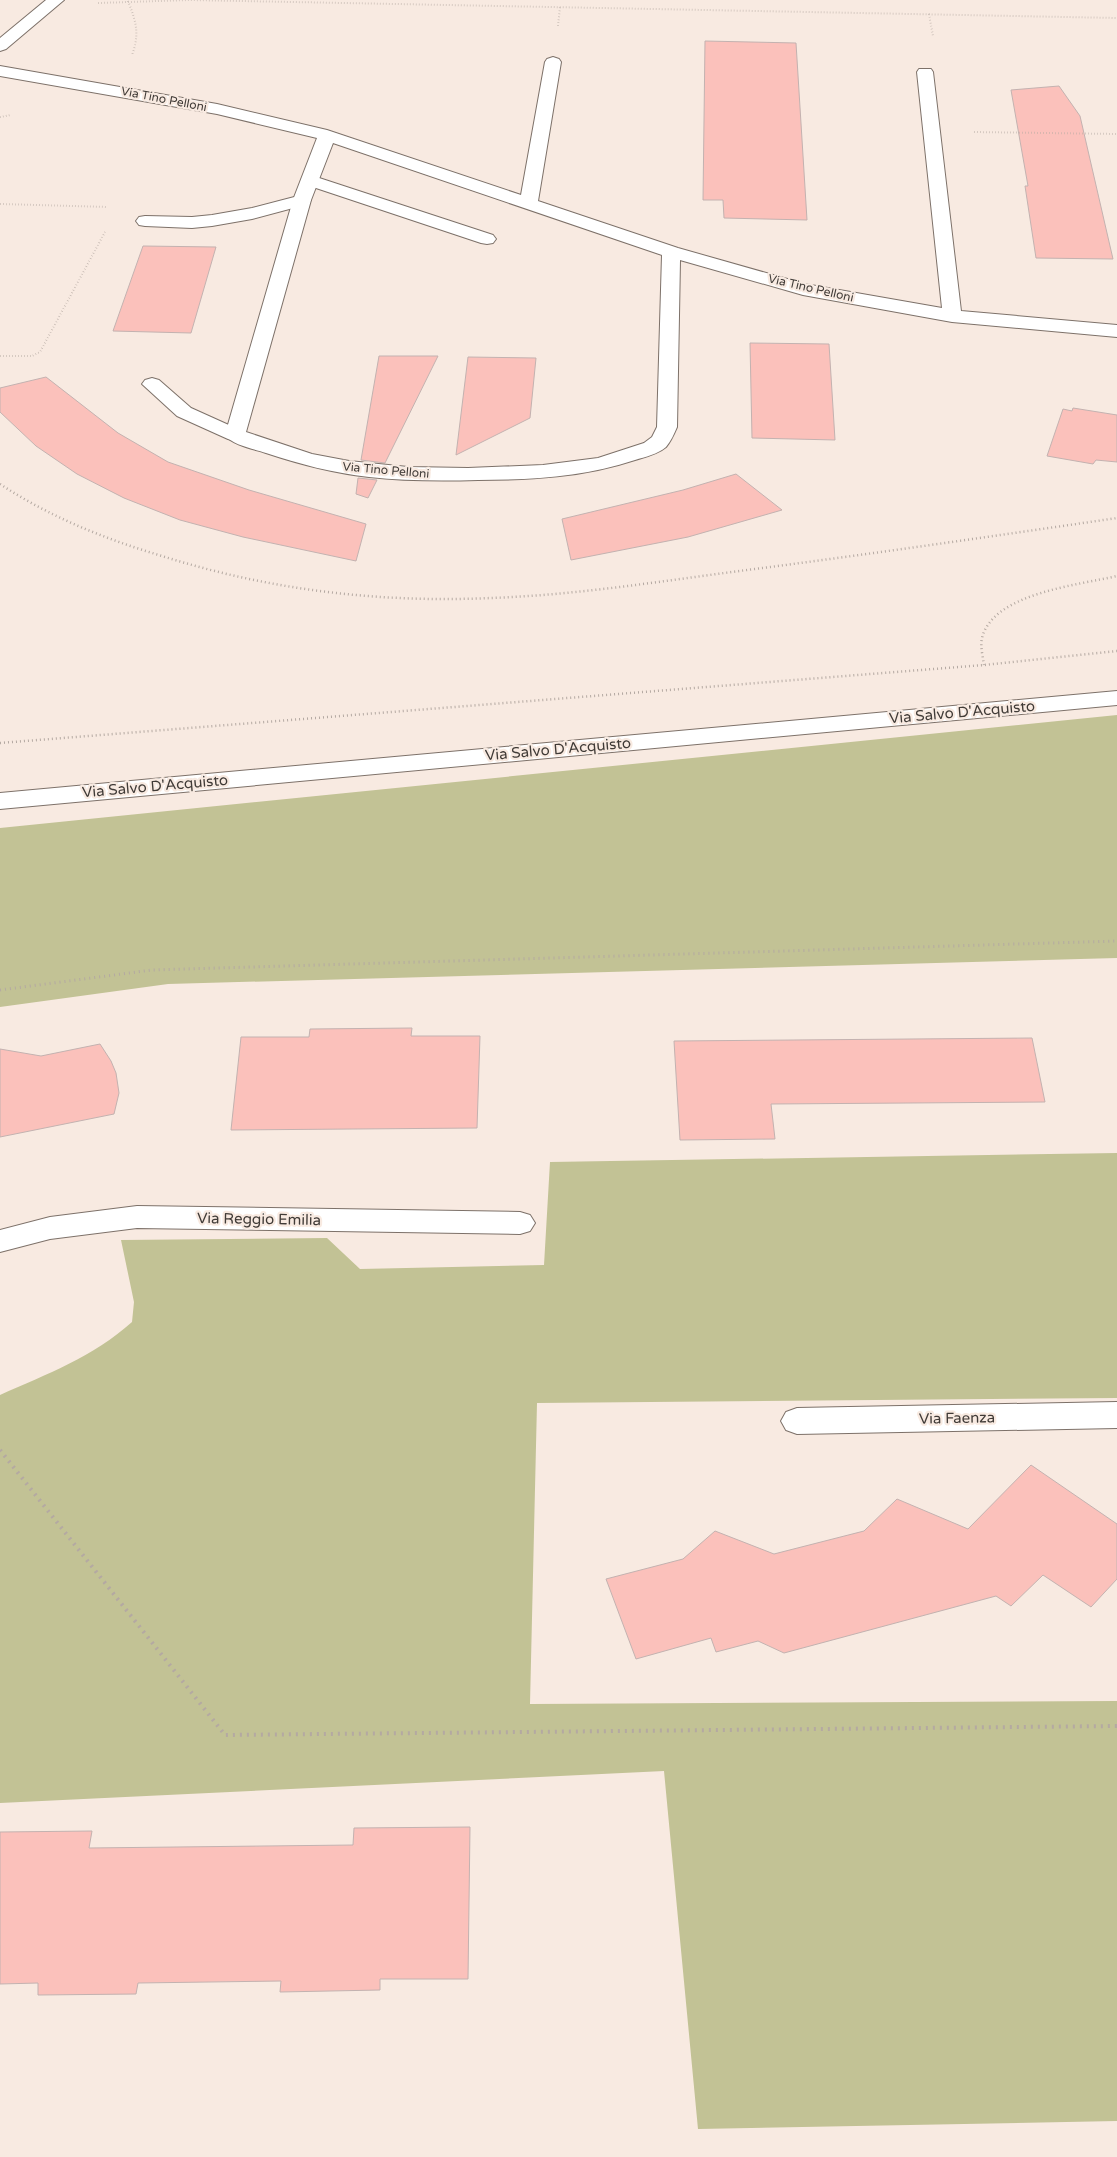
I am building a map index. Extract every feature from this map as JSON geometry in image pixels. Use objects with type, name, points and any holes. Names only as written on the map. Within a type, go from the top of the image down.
[{"type":"street","points":[[0,46],[56,0]]},
{"type":"street","points":[[530,203],[553,62]]},
{"type":"street","name":"Via Tino Pelloni","points":[[0,71],[217,109],[327,135],[671,252],[804,289],[952,316],[1117,331]]},
{"type":"street","points":[[925,72],[952,316]]},
{"type":"street","points":[[235,436],[302,200],[327,135]]},
{"type":"street","points":[[310,180],[486,240]]},
{"type":"street","points":[[144,221],[197,222],[221,220],[302,200]]},
{"type":"street","name":"Via Tino Pelloni","points":[[152,384],[184,412],[235,436],[282,452],[330,464],[393,472],[452,475],[537,473],[578,468],[621,459],[646,450],[661,440],[667,427],[671,252]]},
{"type":"street","name":"Via Salvo D'Acquisto","points":[[0,801],[1117,698]]},
{"type":"street","name":"Via Reggio Emilia","points":[[0,1241],[50,1228],[137,1217],[520,1223]]},
{"type":"street","name":"Via Faenza","points":[[797,1421],[1117,1415]]},
{"type":"path","points":[[94,3],[198,0],[1117,18]]},
{"type":"path","points":[[931,131],[1117,134]]},
{"type":"path","points":[[0,204],[108,207]]},
{"type":"path","points":[[0,356],[32,356],[40,352],[109,225]]},
{"type":"path","points":[[0,484],[63,521],[104,538],[194,567],[341,594],[417,600],[541,595],[772,567],[1117,518]]},
{"type":"path","points":[[984,665],[982,638],[988,625],[1003,609],[1021,599],[1037,594],[1117,576]]},
{"type":"path","points":[[0,743],[984,665],[1117,651]]},
{"type":"path","points":[[0,990],[152,970],[1117,941]]},
{"type":"path","points":[[0,1450],[226,1735],[1117,1726]]},
{"type":"green space","points":[[1117,715],[1117,958],[168,984],[0,1007],[0,828]]},
{"type":"green space","points":[[1117,1153],[1117,1398],[537,1403],[530,1704],[1117,1701],[1117,2121],[698,2129],[664,1771],[0,1803],[0,1395],[69,1364],[102,1345],[132,1322],[134,1302],[121,1240],[327,1238],[360,1269],[544,1265],[550,1162]]},
{"type":"building","points":[[705,41],[796,43],[807,220],[724,218],[723,200],[703,200]]},
{"type":"building","points":[[1059,86],[1080,116],[1113,259],[1036,258],[1025,186],[1028,186],[1011,90]]},
{"type":"building","points":[[143,246],[216,247],[191,333],[113,331]]},
{"type":"building","points":[[750,343],[829,344],[835,440],[752,438]]},
{"type":"building","points":[[379,356],[438,356],[385,463],[361,460]]},
{"type":"building","points":[[468,357],[536,358],[530,418],[456,455]]},
{"type":"building","points":[[46,377],[118,433],[168,462],[249,490],[366,524],[356,561],[243,537],[180,520],[124,498],[77,474],[36,446],[0,412],[0,388]]},
{"type":"building","points":[[1073,408],[1117,415],[1117,462],[1096,460],[1093,464],[1047,456],[1063,409],[1072,411]]},
{"type":"building","points":[[736,474],[782,510],[688,537],[571,560],[562,519],[683,490]]},
{"type":"building","points":[[358,478],[377,480],[368,498],[356,494]]},
{"type":"building","points":[[412,1028],[411,1036],[480,1036],[477,1128],[231,1130],[241,1037],[309,1037],[310,1029]]},
{"type":"building","points":[[1032,1038],[1045,1102],[771,1104],[775,1139],[680,1140],[674,1041]]},
{"type":"building","points":[[100,1044],[116,1073],[119,1093],[114,1114],[0,1137],[0,1049],[41,1056]]},
{"type":"building","points":[[1031,1465],[1117,1524],[1117,1579],[1091,1607],[1043,1575],[1011,1606],[996,1596],[784,1653],[758,1641],[716,1652],[711,1638],[636,1659],[606,1579],[683,1559],[715,1531],[774,1554],[864,1531],[897,1499],[968,1529]]},
{"type":"building","points":[[470,1827],[468,1979],[380,1979],[380,1990],[280,1992],[281,1981],[138,1983],[136,1994],[38,1995],[38,1983],[0,1984],[0,1832],[92,1831],[89,1848],[353,1845],[354,1828]]}]
